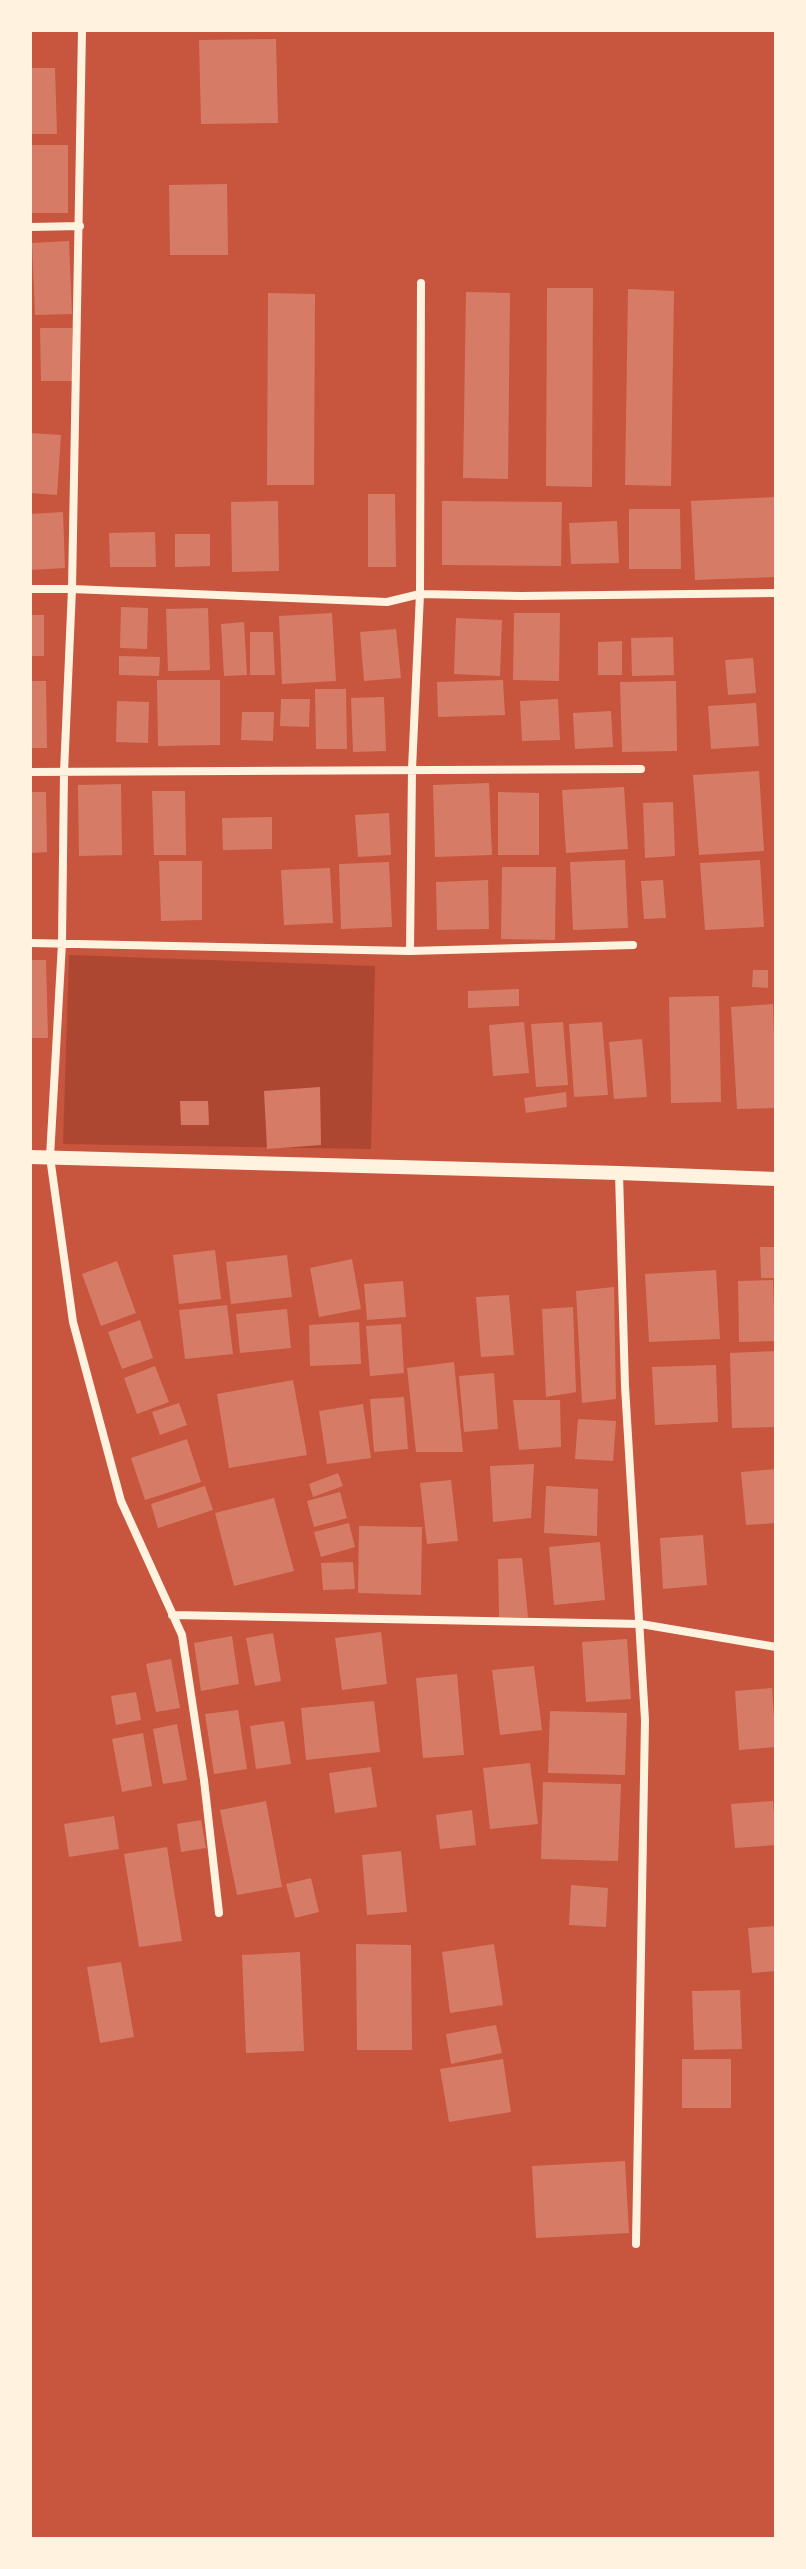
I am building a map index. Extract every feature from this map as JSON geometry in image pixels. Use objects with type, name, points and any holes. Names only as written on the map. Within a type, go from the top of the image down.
[{"type":"street","points":[[82,30],[62,943],[50,1157],[73,1322],[121,1501],[182,1635],[204,1780],[219,1913]]},
{"type":"street","points":[[30,227],[80,226]]},
{"type":"street","points":[[410,951],[412,769],[420,594],[421,283]]},
{"type":"street","points":[[30,589],[387,602],[420,594],[776,593]]},
{"type":"street","points":[[30,772],[641,769]]},
{"type":"street","points":[[30,943],[410,951],[633,945]]},
{"type":"street","points":[[30,1157],[776,1179]]},
{"type":"street","points":[[619,1173],[625,1386],[645,1720],[636,2244]]},
{"type":"street","points":[[172,1615],[641,1624],[776,1647]]},
{"type":"shaded area","points":[[69,955],[375,966],[371,1149],[63,1144]]},
{"type":"building","points":[[276,39],[278,123],[201,124],[199,40]]},
{"type":"building","points":[[30,68],[55,68],[57,134],[30,134]]},
{"type":"building","points":[[30,145],[68,145],[68,213],[30,213]]},
{"type":"building","points":[[227,184],[228,255],[170,255],[169,185]]},
{"type":"building","points":[[69,241],[72,314],[35,315],[32,243]]},
{"type":"building","points":[[547,288],[593,288],[592,487],[546,486]]},
{"type":"building","points":[[628,289],[674,291],[671,486],[625,485]]},
{"type":"building","points":[[466,292],[510,293],[508,479],[463,478]]},
{"type":"building","points":[[268,293],[315,294],[314,485],[267,485]]},
{"type":"building","points":[[40,328],[72,328],[73,381],[41,381]]},
{"type":"building","points":[[30,433],[61,435],[57,495],[30,493]]},
{"type":"building","points":[[368,494],[395,494],[396,567],[368,567]]},
{"type":"building","points":[[776,497],[776,577],[695,580],[691,501]]},
{"type":"building","points":[[278,501],[279,571],[232,572],[231,502]]},
{"type":"building","points":[[442,501],[562,502],[561,566],[442,565]]},
{"type":"building","points":[[629,509],[680,509],[681,569],[629,569]]},
{"type":"building","points":[[63,512],[65,568],[30,570],[30,514]]},
{"type":"building","points":[[617,521],[619,563],[571,564],[569,523]]},
{"type":"building","points":[[155,532],[156,567],[110,567],[109,533]]},
{"type":"building","points":[[175,534],[210,534],[210,566],[175,567]]},
{"type":"building","points":[[121,607],[148,608],[147,649],[120,648]]},
{"type":"building","points":[[208,608],[210,670],[168,671],[166,609]]},
{"type":"building","points":[[332,613],[336,681],[282,684],[279,616]]},
{"type":"building","points":[[514,613],[560,613],[559,681],[513,680]]},
{"type":"building","points":[[30,615],[44,615],[44,656],[30,656]]},
{"type":"building","points":[[456,618],[502,620],[500,676],[454,674]]},
{"type":"building","points":[[244,622],[247,675],[224,676],[221,624]]},
{"type":"building","points":[[396,629],[401,678],[364,681],[360,632]]},
{"type":"building","points":[[250,632],[273,632],[275,675],[250,675]]},
{"type":"building","points":[[673,637],[674,675],[632,676],[631,638]]},
{"type":"building","points":[[622,641],[622,675],[598,675],[598,642]]},
{"type":"building","points":[[119,656],[160,657],[159,676],[119,675]]},
{"type":"building","points":[[753,658],[756,693],[728,695],[725,660]]},
{"type":"building","points":[[157,680],[220,680],[220,745],[158,746]]},
{"type":"building","points":[[503,680],[505,715],[438,717],[437,682]]},
{"type":"building","points":[[30,681],[46,681],[47,748],[30,748]]},
{"type":"building","points":[[676,681],[677,751],[622,752],[620,682]]},
{"type":"building","points":[[315,689],[346,689],[347,749],[316,749]]},
{"type":"building","points":[[384,697],[386,751],[353,752],[351,698]]},
{"type":"building","points":[[281,699],[310,699],[309,727],[280,726]]},
{"type":"building","points":[[558,699],[560,740],[522,741],[520,701]]},
{"type":"building","points":[[117,701],[149,702],[148,743],[116,742]]},
{"type":"building","points":[[756,703],[759,746],[711,749],[708,706]]},
{"type":"building","points":[[611,711],[613,747],[575,749],[573,713]]},
{"type":"building","points":[[242,712],[274,712],[273,741],[241,740]]},
{"type":"building","points":[[759,771],[764,851],[699,855],[693,775]]},
{"type":"building","points":[[489,783],[492,855],[435,857],[433,785]]},
{"type":"building","points":[[121,784],[122,855],[79,856],[78,785]]},
{"type":"building","points":[[624,787],[628,849],[566,853],[562,790]]},
{"type":"building","points":[[152,791],[185,791],[186,855],[154,855]]},
{"type":"building","points":[[30,792],[46,792],[47,852],[30,853]]},
{"type":"building","points":[[498,792],[539,793],[539,855],[498,855]]},
{"type":"building","points":[[673,802],[675,856],[645,858],[643,803]]},
{"type":"building","points":[[389,813],[391,855],[358,857],[355,815]]},
{"type":"building","points":[[272,817],[272,849],[223,850],[222,818]]},
{"type":"building","points":[[625,860],[628,928],[573,930],[570,862]]},
{"type":"building","points":[[760,860],[764,927],[705,930],[700,863]]},
{"type":"building","points":[[159,861],[202,861],[202,920],[161,921]]},
{"type":"building","points":[[389,862],[392,927],[341,929],[339,864]]},
{"type":"building","points":[[502,867],[556,867],[555,940],[501,939]]},
{"type":"building","points":[[330,868],[333,923],[284,925],[281,870]]},
{"type":"building","points":[[488,880],[489,929],[437,930],[436,882]]},
{"type":"building","points":[[663,880],[666,918],[644,919],[641,881]]},
{"type":"building","points":[[30,960],[46,960],[48,1038],[30,1038]]},
{"type":"building","points":[[753,970],[768,970],[768,988],[752,987]]},
{"type":"building","points":[[519,989],[519,1006],[468,1008],[468,991]]},
{"type":"building","points":[[719,996],[721,1102],[671,1103],[669,997]]},
{"type":"building","points":[[773,1004],[776,1108],[737,1109],[731,1007]]},
{"type":"building","points":[[524,1022],[529,1073],[493,1076],[489,1025]]},
{"type":"building","points":[[563,1022],[568,1085],[536,1087],[531,1024]]},
{"type":"building","points":[[602,1022],[608,1095],[574,1097],[569,1024]]},
{"type":"building","points":[[642,1039],[647,1097],[614,1099],[609,1042]]},
{"type":"building","points":[[320,1087],[321,1145],[267,1149],[264,1091]]},
{"type":"building","points":[[566,1092],[567,1107],[526,1113],[524,1098]]},
{"type":"building","points":[[180,1101],[208,1101],[209,1125],[181,1125]]},
{"type":"building","points":[[760,1247],[776,1247],[776,1278],[761,1278]]},
{"type":"building","points":[[215,1250],[221,1299],[179,1304],[173,1255]]},
{"type":"building","points":[[287,1255],[292,1297],[231,1304],[226,1262]]},
{"type":"building","points":[[352,1259],[361,1309],[319,1317],[310,1268]]},
{"type":"building","points":[[117,1261],[136,1313],[101,1326],[82,1274]]},
{"type":"building","points":[[716,1270],[720,1339],[649,1342],[645,1274]]},
{"type":"building","points":[[773,1280],[775,1341],[739,1342],[738,1281]]},
{"type":"building","points":[[403,1281],[406,1317],[367,1320],[364,1284]]},
{"type":"building","points":[[614,1287],[616,1399],[582,1403],[576,1291]]},
{"type":"building","points":[[509,1295],[514,1355],[481,1357],[476,1297]]},
{"type":"building","points":[[227,1305],[233,1354],[185,1359],[179,1310]]},
{"type":"building","points":[[573,1307],[576,1392],[546,1397],[542,1309]]},
{"type":"building","points":[[287,1309],[291,1348],[240,1353],[236,1314]]},
{"type":"building","points":[[140,1320],[153,1358],[122,1369],[108,1332]]},
{"type":"building","points":[[359,1322],[361,1364],[310,1366],[309,1325]]},
{"type":"building","points":[[401,1324],[404,1373],[370,1376],[366,1326]]},
{"type":"building","points":[[776,1351],[776,1427],[732,1428],[730,1353]]},
{"type":"building","points":[[454,1362],[463,1452],[416,1452],[407,1368]]},
{"type":"building","points":[[716,1365],[718,1422],[655,1425],[652,1367]]},
{"type":"building","points":[[155,1366],[169,1402],[137,1414],[124,1378]]},
{"type":"building","points":[[494,1373],[498,1429],[464,1432],[459,1376]]},
{"type":"building","points":[[293,1380],[307,1455],[229,1468],[217,1394]]},
{"type":"building","points":[[404,1397],[408,1449],[374,1452],[370,1399]]},
{"type":"building","points":[[513,1400],[560,1400],[561,1447],[519,1450]]},
{"type":"building","points":[[179,1403],[187,1425],[160,1435],[152,1412]]},
{"type":"building","points":[[363,1404],[371,1458],[327,1464],[319,1411]]},
{"type":"building","points":[[578,1419],[616,1421],[613,1461],[575,1459]]},
{"type":"building","points":[[187,1439],[201,1482],[145,1500],[131,1458]]},
{"type":"building","points":[[534,1464],[531,1518],[493,1522],[490,1466]]},
{"type":"building","points":[[776,1469],[776,1523],[746,1525],[741,1472]]},
{"type":"building","points":[[338,1473],[343,1486],[313,1497],[309,1484]]},
{"type":"building","points":[[451,1480],[458,1541],[427,1544],[420,1483]]},
{"type":"building","points":[[205,1486],[213,1510],[158,1528],[151,1504]]},
{"type":"building","points":[[546,1486],[598,1489],[597,1536],[544,1533]]},
{"type":"building","points":[[340,1492],[347,1518],[314,1527],[307,1501]]},
{"type":"building","points":[[274,1498],[294,1571],[234,1586],[215,1513]]},
{"type":"building","points":[[349,1523],[355,1547],[321,1557],[314,1532]]},
{"type":"building","points":[[359,1526],[422,1527],[421,1595],[358,1593]]},
{"type":"building","points":[[703,1535],[707,1585],[663,1589],[660,1538]]},
{"type":"building","points":[[600,1542],[605,1600],[554,1605],[549,1547]]},
{"type":"building","points":[[522,1558],[528,1617],[499,1617],[498,1559]]},
{"type":"building","points":[[353,1562],[355,1589],[323,1590],[321,1563]]},
{"type":"building","points":[[381,1632],[387,1684],[342,1690],[335,1638]]},
{"type":"building","points":[[273,1633],[281,1681],[255,1686],[246,1638]]},
{"type":"building","points":[[232,1636],[239,1684],[201,1691],[194,1643]]},
{"type":"building","points":[[627,1639],[631,1699],[586,1702],[582,1642]]},
{"type":"building","points":[[171,1659],[180,1708],[156,1712],[146,1664]]},
{"type":"building","points":[[534,1666],[542,1730],[500,1735],[492,1670]]},
{"type":"building","points":[[457,1674],[464,1755],[423,1758],[416,1678]]},
{"type":"building","points":[[772,1688],[776,1747],[739,1750],[735,1691]]},
{"type":"building","points":[[136,1692],[141,1720],[116,1725],[111,1696]]},
{"type":"building","points":[[374,1701],[380,1752],[306,1760],[301,1708]]},
{"type":"building","points":[[238,1710],[247,1769],[214,1774],[205,1714]]},
{"type":"building","points":[[550,1711],[627,1713],[625,1775],[548,1773]]},
{"type":"building","points":[[284,1721],[291,1764],[256,1769],[250,1726]]},
{"type":"building","points":[[177,1724],[187,1780],[163,1784],[153,1729]]},
{"type":"building","points":[[143,1733],[152,1786],[122,1792],[112,1739]]},
{"type":"building","points":[[530,1763],[538,1824],[490,1829],[483,1768]]},
{"type":"building","points":[[371,1767],[377,1807],[335,1813],[329,1773]]},
{"type":"building","points":[[543,1782],[621,1784],[618,1861],[541,1859]]},
{"type":"building","points":[[266,1801],[282,1887],[237,1895],[220,1810]]},
{"type":"building","points":[[773,1801],[776,1845],[735,1848],[731,1804]]},
{"type":"building","points":[[472,1810],[476,1845],[440,1849],[436,1815]]},
{"type":"building","points":[[114,1816],[119,1849],[69,1857],[64,1824]]},
{"type":"building","points":[[201,1820],[206,1848],[181,1852],[177,1824]]},
{"type":"building","points":[[167,1847],[182,1941],[139,1947],[124,1854]]},
{"type":"building","points":[[401,1851],[407,1912],[367,1915],[362,1855]]},
{"type":"building","points":[[311,1878],[319,1912],[295,1918],[286,1884]]},
{"type":"building","points":[[571,1885],[608,1888],[606,1927],[569,1925]]},
{"type":"building","points":[[776,1926],[776,1971],[752,1973],[748,1928]]},
{"type":"building","points":[[356,1944],[411,1945],[412,2050],[357,2050]]},
{"type":"building","points":[[494,1944],[503,2005],[450,2013],[442,1952]]},
{"type":"building","points":[[300,1952],[304,2051],[246,2053],[242,1955]]},
{"type":"building","points":[[121,1962],[134,2037],[100,2043],[87,1967]]},
{"type":"building","points":[[740,1990],[742,2049],[694,2050],[692,1991]]},
{"type":"building","points":[[496,2025],[502,2053],[451,2064],[446,2034]]},
{"type":"building","points":[[503,2059],[511,2112],[449,2122],[440,2069]]},
{"type":"building","points":[[682,2059],[731,2059],[731,2108],[682,2108]]},
{"type":"building","points":[[625,2161],[629,2233],[536,2238],[532,2166]]}]
